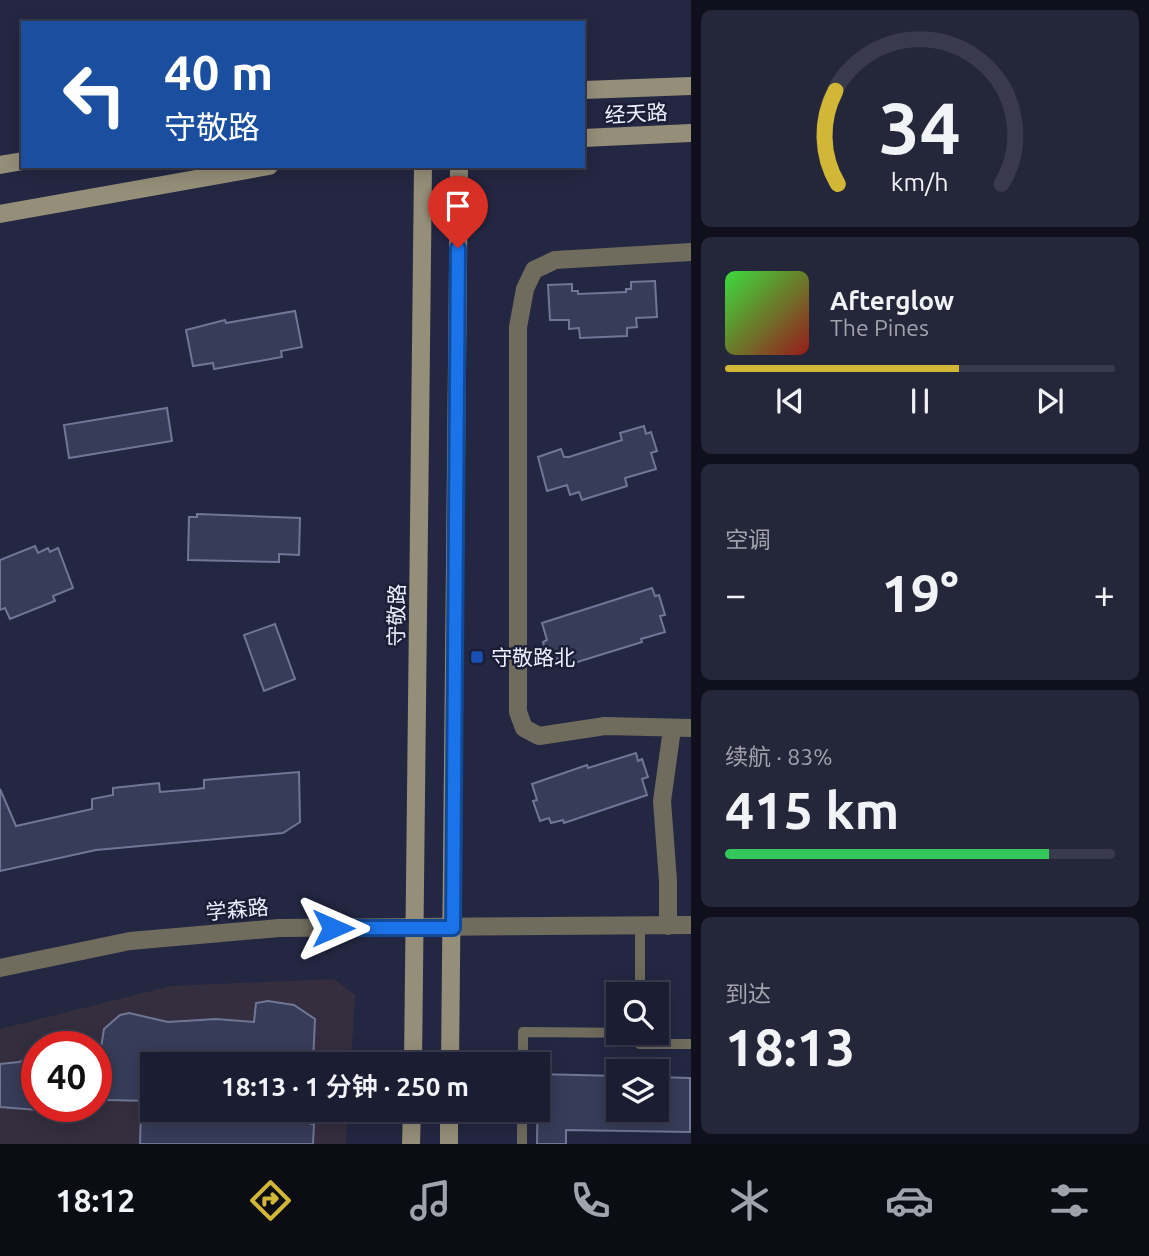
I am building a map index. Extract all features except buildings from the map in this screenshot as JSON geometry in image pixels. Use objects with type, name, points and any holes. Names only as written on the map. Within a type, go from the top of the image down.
[{"type":"main road","name":"经天路","points":[[585,90],[691,86]]},
{"type":"main road","name":"经天路","points":[[585,138],[691,133]]},
{"type":"main road","points":[[0,165],[21,161]]},
{"type":"main road","points":[[0,214],[258,168]]},
{"type":"main road","name":"守敬路","points":[[413,1052],[423,168]]},
{"type":"main road","points":[[450,1052],[459,168]]},
{"type":"main road","points":[[411,1144],[412,1122]]},
{"type":"main road","points":[[449,1122],[449,1144]]},
{"type":"street","points":[[691,252],[555,260],[534,270],[524,289],[518,327],[518,712],[524,728],[538,736],[605,726],[691,728]]},
{"type":"street","points":[[668,926],[668,881],[662,801],[672,729]]},
{"type":"street","name":"学森路","points":[[0,968],[130,941],[279,928],[691,925]]},
{"type":"lane","points":[[640,926],[640,982]]},
{"type":"lane","points":[[523,1052],[523,1032],[606,1033]]},
{"type":"lane","points":[[669,1044],[691,1044]]},
{"type":"lane","points":[[522,1122],[522,1144]]},
{"type":"shaded area","points":[[334,979],[355,995],[352,1052],[140,1052],[140,1122],[347,1122],[346,1144],[0,1144],[0,1029],[171,986]]},
{"type":"place","name":"守敬路北","points":[[477,657]]},
{"type":"route","points":[[333,928],[453,928],[458,248]]}]
